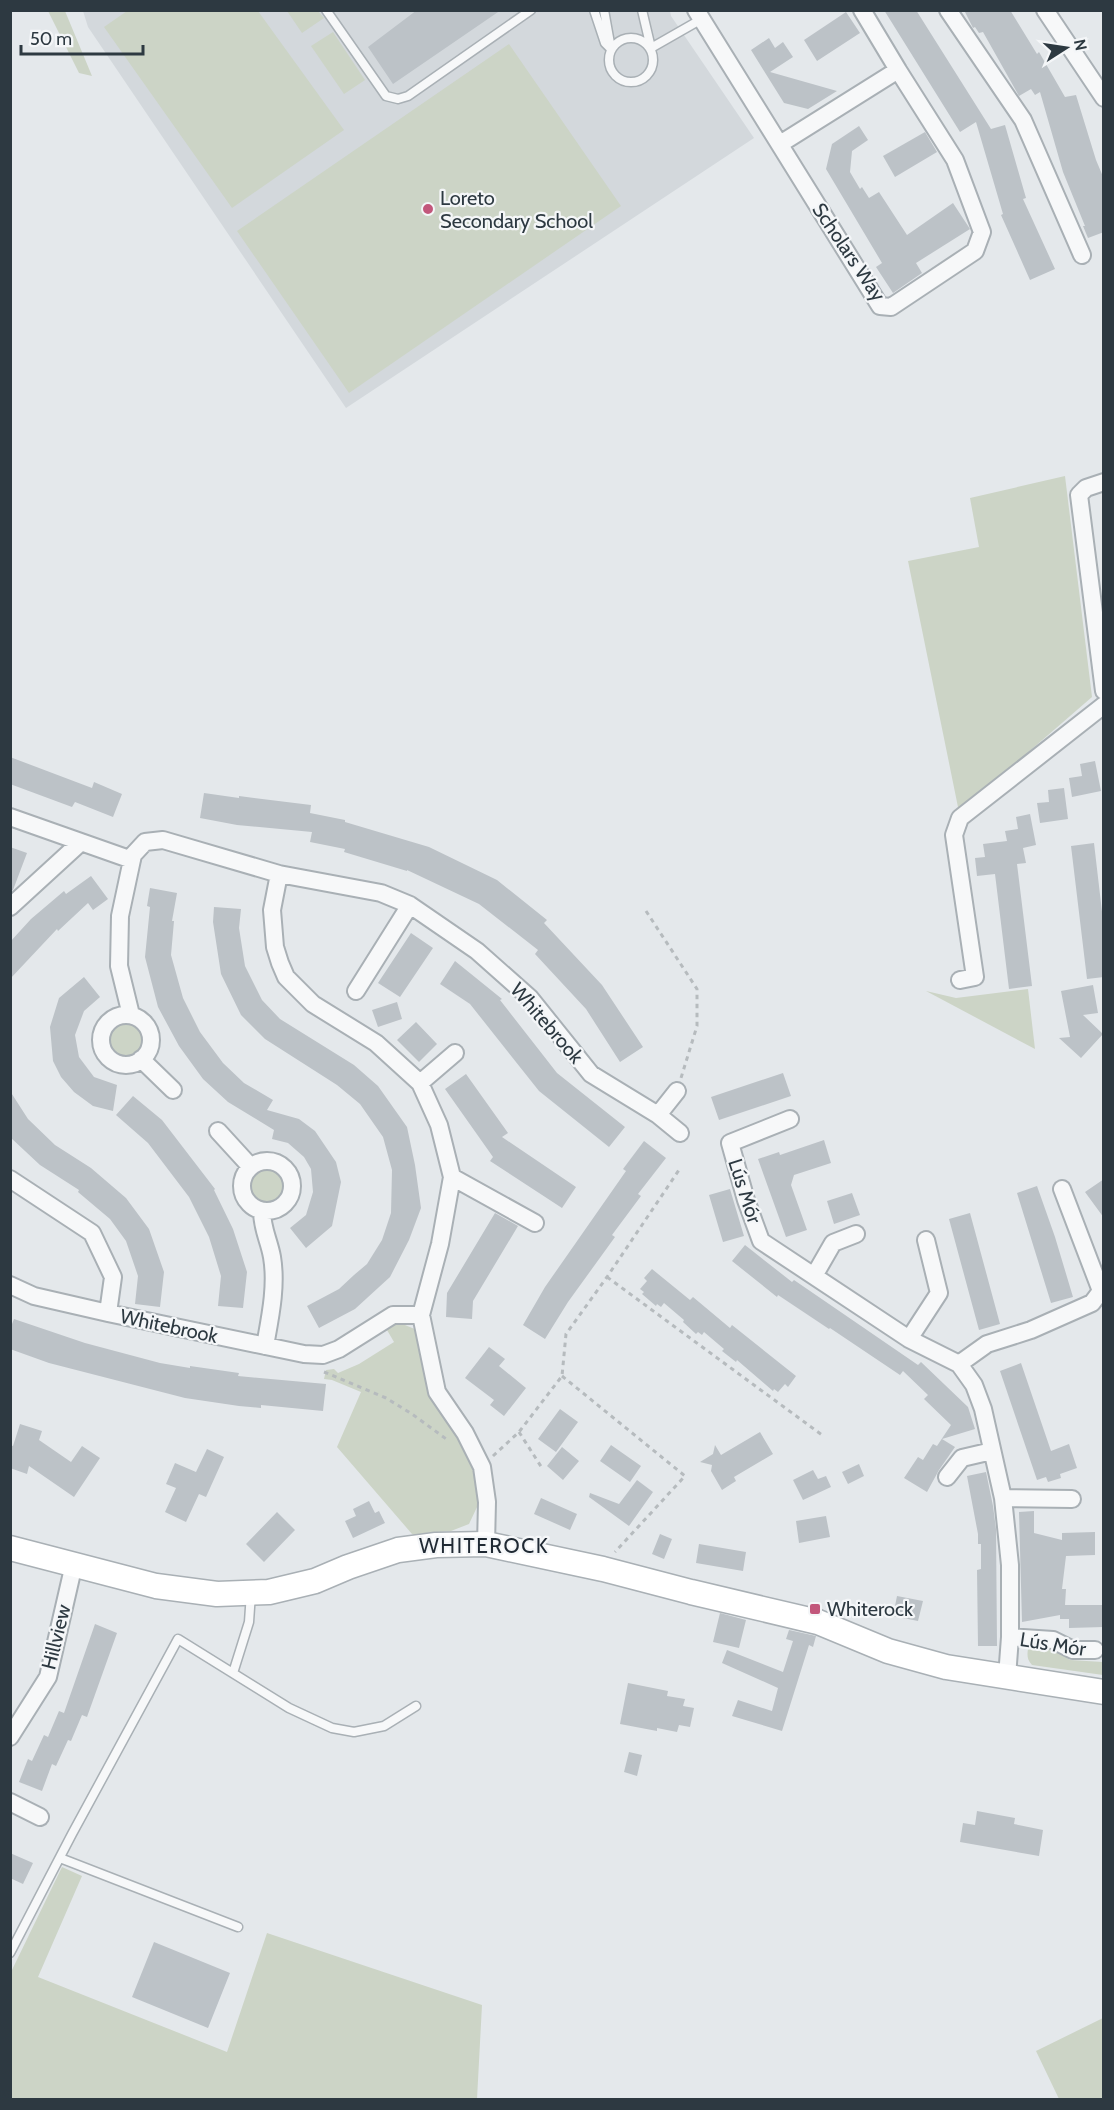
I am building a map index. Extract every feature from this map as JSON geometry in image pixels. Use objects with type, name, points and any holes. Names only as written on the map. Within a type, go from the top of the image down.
[{"type":"street","name":"Scholars Way","points":[[780,144],[880,306],[891,307],[975,251],[982,232],[955,160],[862,10]]},
{"type":"street","points":[[948,10],[1023,120],[1082,255]]},
{"type":"street","points":[[1045,10],[1104,98]]},
{"type":"street","points":[[698,15],[780,144],[898,70]]},
{"type":"street","points":[[1104,482],[1086,488],[1079,495],[1104,691]]},
{"type":"street","points":[[960,980],[975,977],[954,835],[960,818],[1104,705]]},
{"type":"street","points":[[10,817],[132,860],[120,916],[119,966],[131,1015]]},
{"type":"street","name":"Whitebrook","points":[[132,860],[132,855],[145,842],[163,840],[279,874],[381,893],[410,905],[477,951],[530,998],[591,1074],[658,1115],[680,1133]]},
{"type":"street","points":[[10,907],[81,842]]},
{"type":"street","points":[[279,874],[272,910],[275,947],[286,977],[313,1004],[376,1043],[420,1083],[440,1125],[452,1177],[440,1244],[421,1315],[438,1392],[465,1433],[482,1467],[487,1502],[486,1544]]},
{"type":"street","points":[[356,991],[410,905]]},
{"type":"street","points":[[131,1015],[139,1018],[149,1030],[150,1046],[141,1059],[134,1063],[118,1063],[104,1053],[101,1045],[103,1029],[108,1022],[115,1017],[131,1015]]},
{"type":"street","points":[[420,1083],[455,1053]]},
{"type":"street","points":[[141,1059],[173,1090]]},
{"type":"street","points":[[658,1115],[677,1091]]},
{"type":"street","name":"Lús Mór","points":[[790,1119],[730,1143],[746,1200],[761,1241],[909,1339],[959,1364],[974,1385],[983,1409],[1004,1498],[1010,1565],[1010,1637],[1007,1677]]},
{"type":"street","points":[[218,1131],[250,1166]]},
{"type":"street","points":[[266,1160],[282,1165],[291,1179],[292,1188],[285,1203],[278,1208],[262,1211],[254,1208],[243,1196],[242,1180],[250,1166],[266,1160]]},
{"type":"street","points":[[452,1177],[535,1223]]},
{"type":"street","name":"Whitebrook","points":[[10,1179],[92,1233],[113,1277],[108,1313]]},
{"type":"street","points":[[959,1364],[987,1344],[1031,1330],[1092,1303],[1101,1291],[1096,1257],[1062,1189]]},
{"type":"street","points":[[262,1211],[262,1226],[272,1257],[272,1303],[265,1346]]},
{"type":"street","points":[[814,1276],[833,1243],[856,1234]]},
{"type":"street","points":[[909,1339],[939,1293],[926,1240]]},
{"type":"street","name":"Whitebrook","points":[[10,1285],[34,1296],[108,1313],[304,1354],[323,1355]]},
{"type":"street","points":[[323,1355],[339,1349],[393,1315],[421,1315]]},
{"type":"street","points":[[947,1477],[962,1458],[992,1450]]},
{"type":"street","points":[[1004,1498],[1072,1499]]},
{"type":"street","points":[[10,1548],[156,1586],[217,1594],[269,1592],[315,1581],[398,1550],[436,1545],[486,1544],[599,1568],[818,1622],[888,1651],[946,1667],[1104,1692]]},
{"type":"street","name":"Hillview","points":[[10,1737],[48,1677],[74,1564]]},
{"type":"street","name":"Lús Mór","points":[[1010,1637],[1053,1640],[1073,1650],[1095,1650]]},
{"type":"street","points":[[10,1802],[40,1817]]},
{"type":"lane","points":[[326,10],[386,96],[398,99],[408,96],[531,10]]},
{"type":"lane","points":[[594,10],[605,43],[611,50]]},
{"type":"lane","points":[[604,10],[611,50],[609,63],[615,75],[626,82],[638,81],[650,72],[654,60],[642,10]]},
{"type":"lane","points":[[651,48],[698,15]]},
{"type":"lane","points":[[611,50],[615,44],[627,38],[641,39],[651,48]]},
{"type":"lane","points":[[233,1673],[249,1622],[251,1593]]},
{"type":"lane","points":[[10,1953],[178,1639],[289,1708],[332,1728],[354,1732],[384,1726],[416,1706]]},
{"type":"lane","points":[[60,1858],[238,1927]]},
{"type":"path","points":[[646,911],[697,989],[697,1026],[677,1091]]},
{"type":"path","points":[[482,1467],[519,1432],[562,1376],[566,1334],[607,1278],[681,1167]]},
{"type":"path","points":[[607,1278],[822,1435]]},
{"type":"path","points":[[323,1355],[320,1370],[386,1398],[455,1445]]},
{"type":"path","points":[[562,1376],[685,1476],[599,1568]]},
{"type":"path","points":[[519,1432],[542,1468]]},
{"type":"shaded area","points":[[48,11],[65,11],[92,76],[79,73]]},
{"type":"shaded area","name":"Loreto Secondary School","points":[[83,11],[670,11],[671,16],[754,138],[346,408],[88,27]]},
{"type":"shaded area","points":[[127,11],[258,11],[344,130],[232,208],[104,27]]},
{"type":"shaded area","points":[[287,11],[318,11],[324,18],[302,33]]},
{"type":"shaded area","points":[[333,32],[365,80],[344,94],[311,46]]},
{"type":"shaded area","points":[[509,44],[621,206],[349,393],[237,231]]},
{"type":"shaded area","points":[[1065,476],[1092,697],[959,812],[908,561],[979,547],[970,498]]},
{"type":"shaded area","points":[[1028,989],[1035,1049],[926,991],[956,998]]},
{"type":"shaded area","points":[[127,1023],[139,1028],[144,1040],[139,1052],[127,1057],[115,1052],[110,1040],[115,1028]]},
{"type":"shaded area","points":[[267,1168],[279,1173],[284,1185],[279,1197],[267,1202],[255,1197],[250,1185],[255,1173]]},
{"type":"shaded area","points":[[395,1325],[405,1325],[417,1330],[435,1402],[470,1459],[476,1473],[478,1505],[469,1524],[451,1531],[412,1534],[337,1447],[361,1392],[324,1379],[326,1370],[334,1369],[338,1373],[359,1364],[394,1342],[387,1330]]},
{"type":"shaded area","points":[[1033,1646],[1052,1648],[1070,1660],[1103,1662],[1103,1675],[1032,1665],[1028,1659],[1028,1649],[1032,1649]]},
{"type":"shaded area","points":[[62,1867],[82,1876],[38,1977],[227,2052],[267,1933],[482,2005],[477,2099],[11,2099],[11,1972]]},
{"type":"shaded area","points":[[1103,2018],[1103,2099],[1059,2099],[1036,2051]]},
{"type":"building","points":[[417,10],[501,10],[393,84],[368,47]]},
{"type":"building","points":[[884,10],[916,10],[991,129],[1005,125],[1026,198],[1023,199],[1055,269],[1030,280],[1001,215],[1003,214],[976,122],[960,132]]},
{"type":"building","points":[[964,10],[1010,10],[1037,54],[1039,52],[1065,97],[1076,95],[1104,179],[1104,232],[1088,238],[1063,172],[1040,92],[1035,95],[1031,89],[1019,96],[983,32],[979,33],[975,27],[973,28]]},
{"type":"building","points":[[846,12],[860,33],[817,61],[804,40]]},
{"type":"building","points":[[769,38],[775,48],[783,42],[793,57],[770,72],[837,91],[808,109],[784,103],[751,50]]},
{"type":"building","points":[[859,126],[868,140],[852,151],[850,172],[860,189],[862,187],[869,198],[879,192],[907,235],[953,203],[970,229],[916,263],[922,273],[893,293],[876,267],[882,263],[826,169],[832,144]]},
{"type":"building","points":[[925,132],[937,152],[895,177],[883,156]]},
{"type":"building","points":[[10,757],[92,788],[94,782],[122,794],[113,817],[75,802],[72,807],[10,784]]},
{"type":"building","points":[[1095,761],[1101,791],[1072,797],[1069,778],[1082,776],[1080,764]]},
{"type":"building","points":[[1064,788],[1068,819],[1040,823],[1037,803],[1049,802],[1048,790]]},
{"type":"building","points":[[204,793],[311,805],[310,813],[345,820],[345,822],[429,847],[497,880],[547,920],[544,923],[602,985],[643,1047],[620,1062],[586,1009],[535,954],[538,950],[479,904],[407,870],[344,852],[345,849],[310,842],[312,832],[237,825],[200,818]]},
{"type":"building","points":[[1030,814],[1036,845],[1023,848],[1026,863],[1017,864],[1032,986],[1009,989],[995,874],[977,876],[975,858],[985,857],[983,844],[1007,841],[1005,831],[1018,829],[1016,817]]},
{"type":"building","points":[[1094,843],[1104,929],[1104,977],[1087,979],[1071,846]]},
{"type":"building","points":[[10,847],[27,853],[13,890],[10,892]]},
{"type":"building","points":[[91,876],[108,899],[93,910],[88,903],[58,931],[57,929],[10,979],[10,942],[31,919],[64,891],[66,894]]},
{"type":"building","points":[[150,888],[177,893],[172,921],[174,921],[171,955],[183,998],[200,1032],[223,1063],[244,1083],[273,1100],[267,1110],[299,1119],[315,1131],[336,1162],[341,1182],[332,1226],[306,1248],[290,1228],[306,1215],[313,1192],[311,1169],[304,1157],[288,1143],[272,1139],[274,1130],[228,1102],[203,1079],[179,1046],[158,1007],[145,957]]},
{"type":"building","points":[[214,907],[241,909],[239,928],[245,966],[262,1000],[280,1019],[354,1065],[378,1086],[407,1127],[421,1208],[409,1240],[390,1277],[355,1309],[319,1328],[307,1306],[339,1289],[367,1264],[382,1240],[391,1213],[392,1170],[383,1137],[360,1104],[337,1085],[265,1039],[241,1015],[221,974],[213,922]]},
{"type":"building","points":[[411,933],[433,948],[400,997],[378,983]]},
{"type":"building","points":[[455,961],[502,999],[500,1000],[557,1073],[625,1127],[609,1147],[539,1091],[470,1004],[440,984]]},
{"type":"building","points":[[84,977],[100,997],[84,1011],[75,1035],[79,1057],[94,1077],[117,1085],[113,1111],[93,1106],[74,1092],[61,1077],[53,1061],[50,1027],[59,998]]},
{"type":"building","points":[[1093,985],[1098,1013],[1083,1015],[1103,1034],[1081,1058],[1059,1038],[1070,1037],[1061,991]]},
{"type":"building","points":[[397,1002],[402,1019],[378,1027],[372,1010]]},
{"type":"building","points":[[416,1022],[437,1044],[419,1062],[397,1040]]},
{"type":"building","points":[[783,1073],[791,1096],[719,1120],[711,1097]]},
{"type":"building","points":[[466,1074],[508,1133],[502,1137],[576,1187],[562,1208],[490,1161],[493,1157],[445,1089]]},
{"type":"building","points":[[10,1091],[28,1119],[55,1145],[91,1168],[126,1198],[149,1229],[164,1272],[160,1307],[135,1304],[138,1276],[126,1241],[110,1219],[78,1192],[79,1190],[40,1165],[10,1137]]},
{"type":"building","points":[[133,1096],[162,1120],[215,1189],[233,1229],[247,1272],[243,1308],[218,1306],[221,1276],[209,1237],[189,1197],[148,1143],[116,1115]]},
{"type":"building","points":[[824,1140],[831,1163],[794,1175],[791,1185],[807,1230],[786,1237],[758,1159],[779,1152],[780,1155]]},
{"type":"building","points":[[644,1141],[666,1158],[638,1194],[641,1196],[612,1235],[615,1237],[568,1302],[545,1339],[523,1325],[545,1287],[626,1171],[623,1169]]},
{"type":"building","points":[[1104,1179],[1104,1218],[1085,1192]]},
{"type":"building","points":[[1037,1186],[1073,1297],[1051,1303],[1017,1193]]},
{"type":"building","points":[[730,1189],[744,1236],[723,1242],[709,1195]]},
{"type":"building","points":[[852,1193],[860,1215],[834,1224],[827,1201]]},
{"type":"building","points":[[495,1213],[518,1226],[473,1301],[472,1319],[446,1317],[447,1293]]},
{"type":"building","points":[[970,1213],[1000,1324],[979,1330],[949,1219]]},
{"type":"building","points":[[745,1245],[792,1282],[794,1280],[918,1365],[921,1362],[968,1407],[975,1429],[942,1439],[955,1447],[927,1492],[904,1478],[918,1457],[923,1460],[933,1444],[937,1446],[951,1425],[924,1399],[928,1395],[903,1371],[900,1375],[778,1295],[777,1297],[732,1261]]},
{"type":"building","points":[[652,1269],[690,1300],[693,1297],[730,1328],[732,1325],[796,1376],[788,1387],[785,1384],[778,1392],[774,1389],[773,1391],[737,1360],[736,1362],[722,1351],[724,1349],[704,1332],[702,1335],[698,1332],[696,1334],[664,1303],[661,1307],[657,1304],[656,1306],[642,1294],[644,1292],[640,1289],[647,1281],[644,1278]]},
{"type":"building","points":[[14,1319],[85,1343],[160,1363],[239,1373],[238,1376],[326,1384],[323,1411],[261,1405],[261,1408],[239,1406],[185,1398],[49,1363],[10,1349],[10,1329]]},
{"type":"building","points":[[489,1347],[505,1359],[499,1366],[526,1388],[504,1416],[490,1405],[494,1400],[465,1378]]},
{"type":"building","points":[[1021,1363],[1051,1451],[1069,1444],[1077,1468],[1060,1474],[1061,1478],[1048,1482],[1046,1477],[1037,1480],[1000,1371]]},
{"type":"building","points":[[560,1409],[578,1422],[556,1452],[538,1439]]},
{"type":"building","points":[[20,1424],[42,1431],[39,1440],[71,1462],[82,1446],[100,1458],[74,1497],[29,1466],[27,1474],[10,1468],[10,1445],[13,1446]]},
{"type":"building","points":[[760,1432],[773,1454],[734,1477],[736,1481],[722,1490],[711,1471],[712,1465],[700,1462],[713,1454],[715,1445],[721,1455]]},
{"type":"building","points":[[611,1445],[641,1466],[630,1482],[600,1461]]},
{"type":"building","points":[[562,1447],[579,1461],[563,1480],[547,1466]]},
{"type":"building","points":[[207,1449],[224,1457],[206,1497],[199,1494],[186,1522],[165,1512],[176,1488],[166,1484],[175,1463],[196,1472]]},
{"type":"building","points":[[859,1464],[864,1476],[848,1484],[842,1472]]},
{"type":"building","points":[[813,1470],[818,1479],[826,1476],[831,1487],[803,1500],[793,1480]]},
{"type":"building","points":[[986,1472],[996,1529],[997,1646],[978,1646],[977,1570],[981,1569],[981,1544],[978,1544],[967,1476]]},
{"type":"building","points":[[637,1480],[653,1492],[629,1526],[589,1497],[590,1493],[619,1504]]},
{"type":"building","points":[[541,1498],[577,1514],[570,1530],[534,1514]]},
{"type":"building","points":[[369,1501],[375,1513],[379,1511],[385,1523],[353,1538],[345,1521],[356,1516],[353,1509]]},
{"type":"building","points":[[1034,1511],[1034,1533],[1062,1540],[1062,1533],[1095,1532],[1095,1555],[1066,1556],[1062,1589],[1066,1589],[1065,1605],[1103,1605],[1104,1627],[1069,1628],[1069,1619],[1060,1619],[1060,1615],[1022,1622],[1019,1512]]},
{"type":"building","points":[[277,1512],[295,1530],[264,1562],[246,1544]]},
{"type":"building","points":[[826,1516],[830,1537],[799,1543],[796,1521]]},
{"type":"building","points":[[660,1534],[672,1539],[664,1559],[652,1554]]},
{"type":"building","points":[[699,1544],[746,1552],[743,1571],[696,1563]]},
{"type":"building","points":[[897,1596],[923,1601],[918,1621],[893,1616]]},
{"type":"building","points":[[720,1613],[746,1620],[739,1648],[713,1642]]},
{"type":"building","points":[[95,1624],[117,1633],[87,1717],[82,1715],[71,1741],[68,1740],[56,1766],[52,1764],[42,1791],[19,1782],[28,1759],[32,1761],[44,1735],[48,1737],[59,1711],[64,1713]]},
{"type":"building","points":[[789,1630],[816,1636],[813,1647],[809,1645],[782,1731],[732,1716],[738,1700],[772,1711],[778,1688],[722,1663],[727,1650],[783,1672],[793,1641],[786,1639]]},
{"type":"building","points":[[628,1683],[668,1691],[667,1696],[685,1699],[683,1706],[694,1708],[690,1727],[679,1725],[677,1732],[620,1724]]},
{"type":"building","points":[[629,1752],[642,1755],[637,1776],[624,1772]]},
{"type":"building","points":[[977,1811],[1015,1818],[1014,1824],[1043,1830],[1039,1856],[960,1842],[963,1823],[975,1825]]},
{"type":"building","points":[[10,1853],[33,1863],[23,1884],[10,1878]]},
{"type":"building","points":[[154,1942],[230,1973],[208,2028],[132,1997]]},
{"type":"place","name":"Loreto Secondary School","points":[[428,209]]},
{"type":"place","name":"Whiterock","points":[[815,1609]]},
{"type":"district","name":"WHITEROCK","points":[[484,1545]]}]
